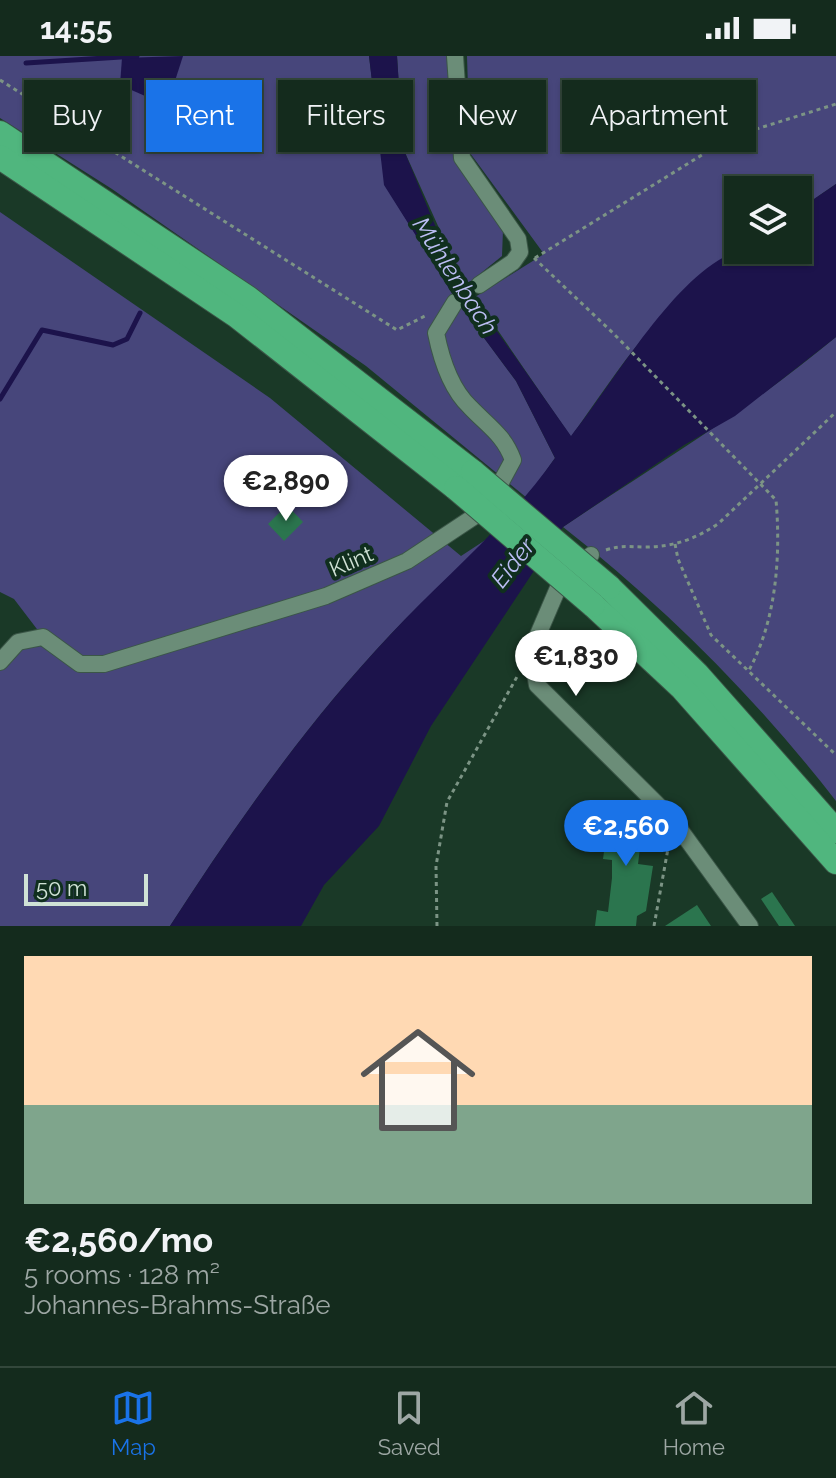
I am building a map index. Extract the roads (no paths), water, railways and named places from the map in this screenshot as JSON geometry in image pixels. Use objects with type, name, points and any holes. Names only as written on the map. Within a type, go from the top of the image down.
[{"type":"highway","points":[[0,133],[248,298],[697,674],[836,831]]},
{"type":"highway","points":[[0,157],[237,316],[465,480]]},
{"type":"highway","points":[[601,596],[836,862]]},
{"type":"street","points":[[455,56],[462,158],[518,239],[520,252],[513,262],[479,285]]},
{"type":"street","name":"Klint","points":[[0,662],[18,642],[43,637],[80,664],[104,664],[326,596],[407,561],[487,508],[513,460],[506,439],[467,405],[441,359],[436,333],[455,302]]},
{"type":"street","points":[[591,555],[558,588],[531,651],[537,685],[673,820],[750,926]]},
{"type":"water","points":[[183,56],[175,80],[146,80],[146,96],[130,89],[130,80],[120,80],[122,58]]},
{"type":"water","points":[[369,56],[397,56],[399,80],[372,80]]},
{"type":"water","points":[[380,152],[405,152],[439,235],[465,286],[571,436],[668,306],[713,264],[724,258],[724,264],[812,264],[812,200],[836,184],[836,337],[735,416],[684,445],[563,527],[431,726],[379,826],[324,885],[301,926],[170,926],[246,813],[329,704],[390,635],[517,506],[555,458],[516,381],[461,307],[384,185]]},
{"type":"waterway","points":[[26,63],[137,56]]},
{"type":"waterway","points":[[0,399],[42,330],[113,345],[127,339],[140,313]]},
{"type":"water label","name":"Mühlenbach","points":[[455,276]]},
{"type":"water label","name":"Eider","points":[[513,563]]}]
